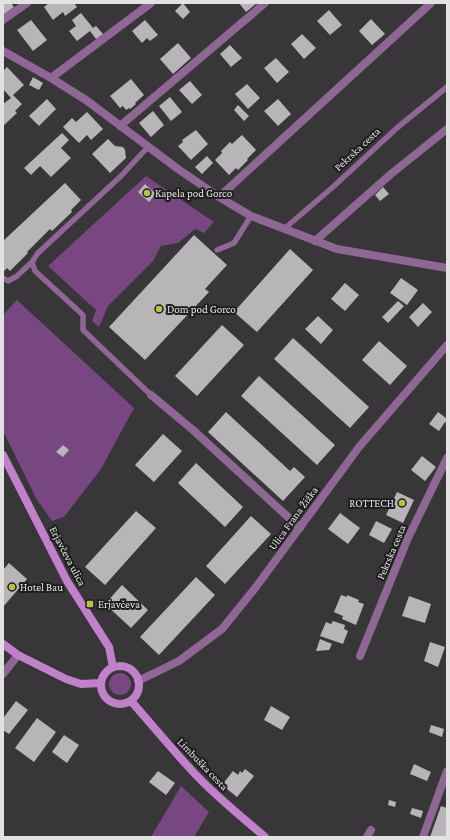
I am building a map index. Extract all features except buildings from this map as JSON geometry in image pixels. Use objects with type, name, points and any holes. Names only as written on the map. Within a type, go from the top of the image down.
[{"type":"main road","name":"Erjavčeva ulica","points":[[3,455],[67,581],[109,647],[114,667]]},
{"type":"main road","points":[[3,644],[18,654],[66,679],[81,684],[100,683]]},
{"type":"main road","points":[[121,666],[129,668],[135,673],[138,681],[139,689],[136,696],[131,701],[124,704],[112,703],[107,700],[103,695],[100,683],[107,670],[121,666]]},
{"type":"main road","name":"Limbuška cesta","points":[[131,701],[197,776],[265,837]]},
{"type":"street","points":[[3,20],[27,3]]},
{"type":"street","points":[[51,78],[151,3]]},
{"type":"street","points":[[120,126],[265,3]]},
{"type":"street","points":[[218,197],[432,3]]},
{"type":"street","points":[[3,51],[86,100],[148,148],[218,197],[251,216],[337,249],[447,268]]},
{"type":"street","points":[[315,241],[391,174],[447,129]]},
{"type":"street","name":"Ulica Frana Žižka","points":[[138,681],[180,661],[222,630],[256,587],[359,447],[447,345]]},
{"type":"street","points":[[151,395],[193,430],[300,528]]},
{"type":"street","name":"Pekrska cesta","points":[[360,656],[408,538],[447,458]]},
{"type":"street","points":[[3,674],[18,654]]},
{"type":"street","points":[[423,837],[447,771]]},
{"type":"lane","name":"Pekrska cesta","points":[[284,229],[334,186],[398,126],[447,87]]},
{"type":"lane","points":[[3,278],[8,281],[18,276],[32,262],[38,253],[121,176],[148,148]]},
{"type":"lane","points":[[217,250],[234,243],[251,216]]},
{"type":"lane","points":[[32,262],[35,271],[83,315],[83,330],[151,395]]},
{"type":"shaded area","points":[[146,176],[214,222],[204,233],[195,229],[178,243],[161,246],[153,261],[108,306],[99,327],[92,321],[96,310],[48,266]]},
{"type":"shaded area","points":[[17,300],[134,408],[101,469],[64,517],[52,521],[37,500],[3,431],[3,315]]},
{"type":"shaded area","points":[[120,673],[128,676],[131,684],[128,692],[120,695],[112,692],[109,684],[112,676]]},
{"type":"shaded area","points":[[181,786],[209,812],[194,837],[151,837]]},
{"type":"place","name":"Kapela pod Gorco","points":[[147,193]]},
{"type":"place","name":"Dom pod Gorco","points":[[159,309]]},
{"type":"place","name":"ROTTECH","points":[[402,503]]},
{"type":"place","name":"Hotel Bau","points":[[12,587]]},
{"type":"place","name":"Erjavčeva","points":[[90,604]]}]
